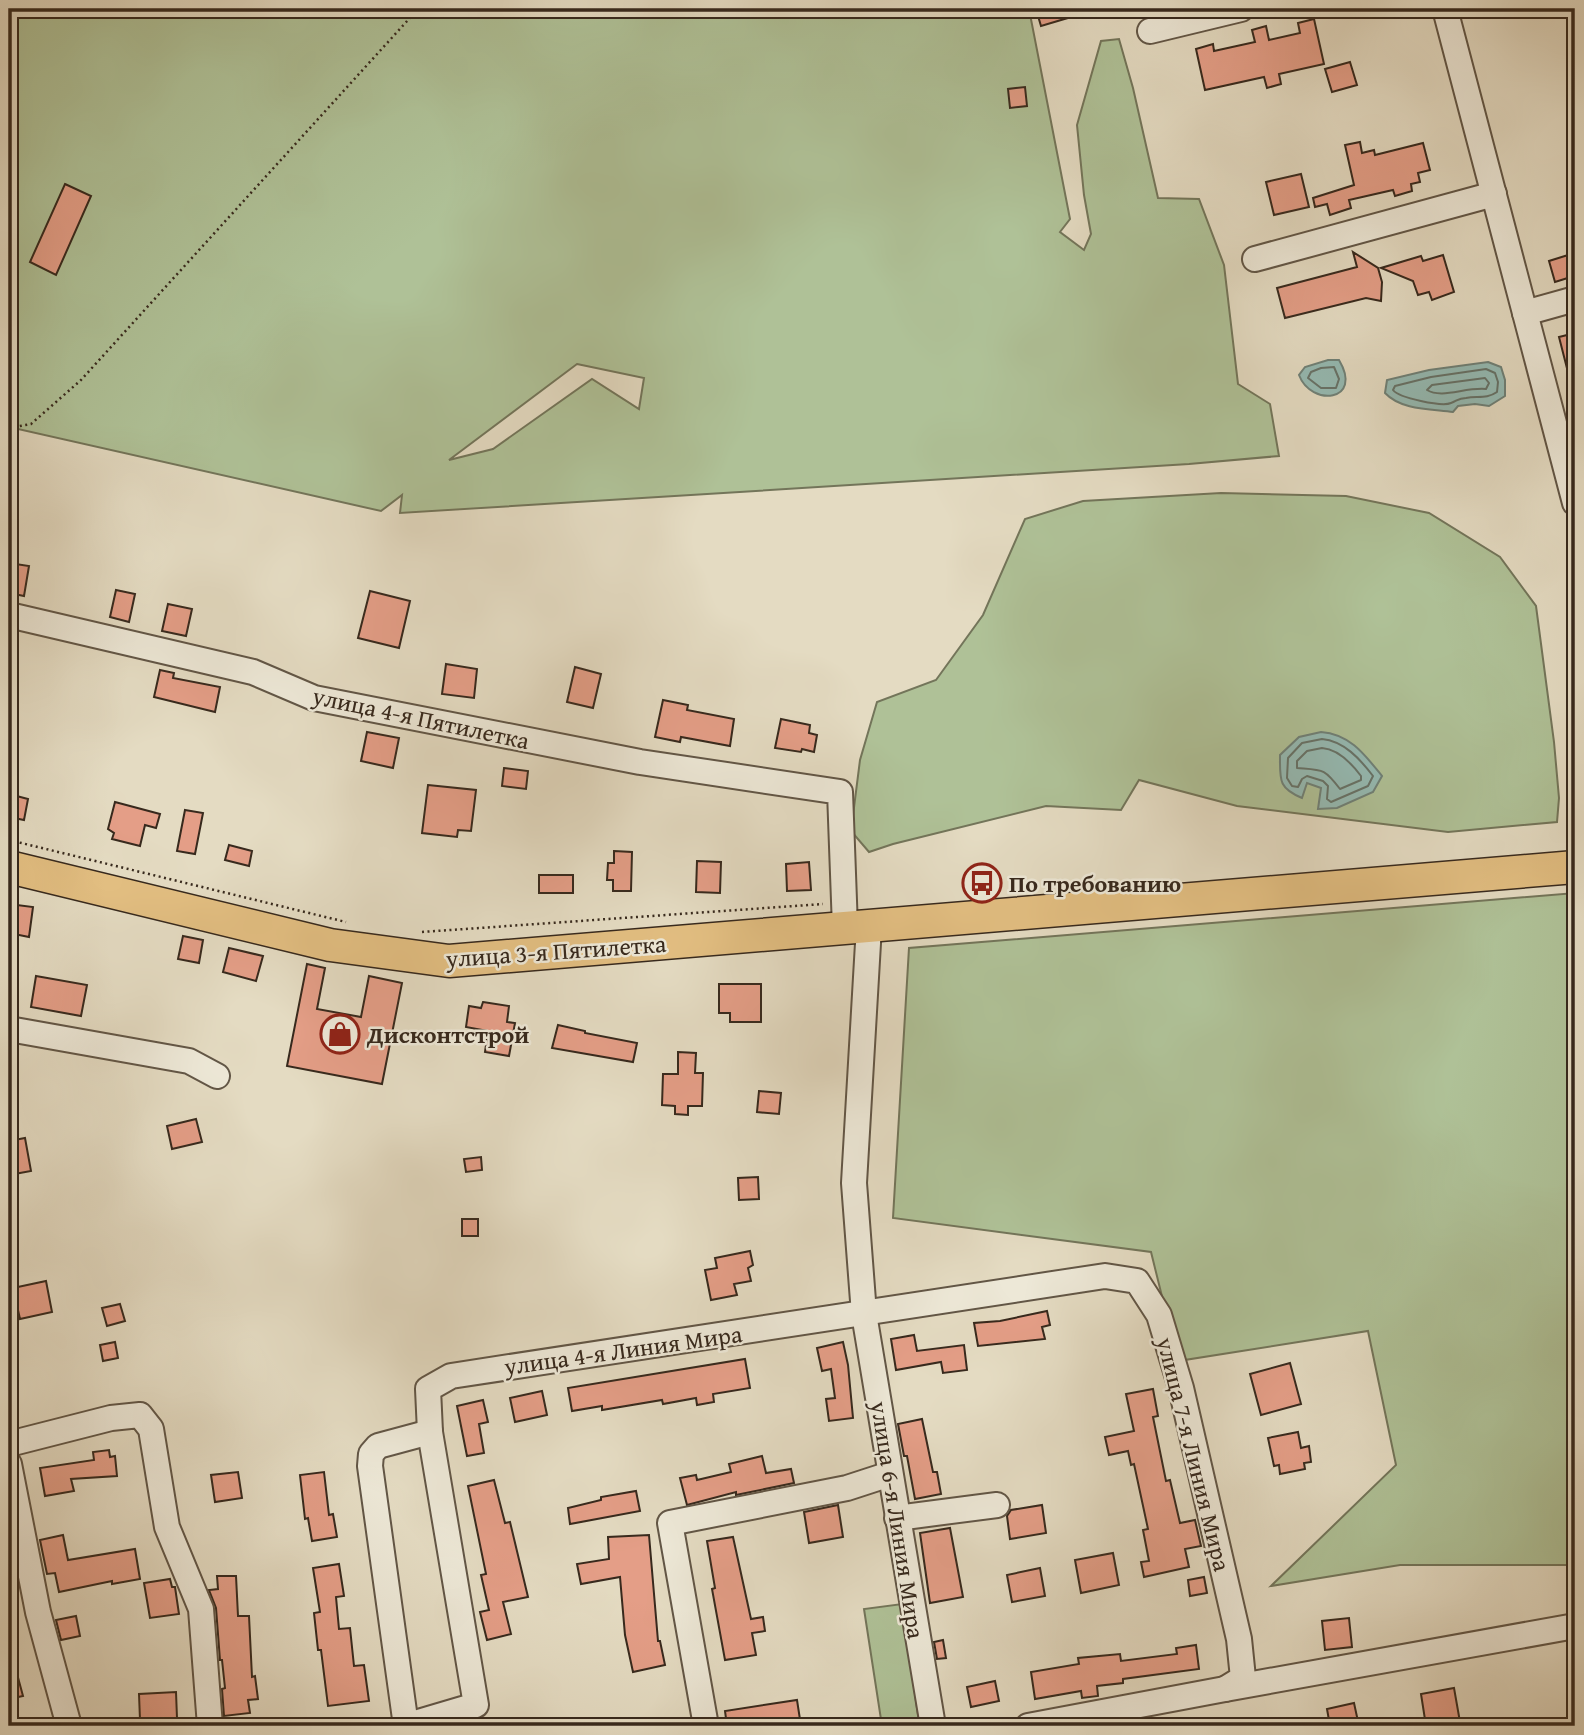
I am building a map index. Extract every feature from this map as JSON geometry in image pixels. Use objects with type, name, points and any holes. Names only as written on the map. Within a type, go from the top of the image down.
[{"type":"main road","name":"улица 3-я Пятилетка","points":[[9,867],[330,945],[449,961],[853,919],[1113,905],[1575,867]]},
{"type":"street","points":[[1150,31],[1241,9]]},
{"type":"street","points":[[1446,9],[1575,503]]},
{"type":"street","points":[[1255,259],[1494,194]]},
{"type":"street","points":[[1525,313],[1575,299]]},
{"type":"street","name":"улица 4-я Пятилетка","points":[[9,615],[253,672],[314,698],[640,762],[840,792]]},
{"type":"street","name":"улица 6-я Линия Мира","points":[[840,792],[853,919],[853,1183],[864,1314],[933,1726]]},
{"type":"street","points":[[9,1029],[189,1061],[218,1076]]},
{"type":"street","name":"улица 7-я Линия Мира","points":[[864,1314],[1105,1276],[1137,1281],[1159,1315],[1181,1388],[1239,1639],[1243,1678],[1225,1689]]},
{"type":"street","name":"улица 4-я Линия Мира","points":[[405,1726],[476,1705],[430,1432],[428,1389],[451,1376],[864,1314]]},
{"type":"street","points":[[9,1444],[111,1418],[140,1415],[151,1429],[167,1527],[201,1609],[210,1726]]},
{"type":"street","points":[[405,1726],[370,1466],[371,1454],[378,1446],[430,1432]]},
{"type":"street","points":[[9,1464],[38,1612],[69,1726]]},
{"type":"street","points":[[706,1726],[670,1523],[847,1488],[891,1474]]},
{"type":"street","points":[[897,1518],[998,1504]]},
{"type":"street","points":[[1028,1726],[1575,1626]]},
{"type":"path","points":[[9,428],[31,425],[81,380],[418,9]]},
{"type":"path","points":[[9,840],[353,923]]},
{"type":"path","points":[[420,932],[853,919]]},
{"type":"green space","points":[[9,9],[1029,9],[1070,219],[1060,232],[1084,250],[1091,234],[1077,125],[1101,41],[1119,39],[1158,198],[1199,199],[1224,265],[1238,384],[1270,404],[1279,456],[1189,464],[400,513],[402,495],[381,511],[9,427]],"holes":[[[577,364],[644,378],[639,409],[592,379],[493,449],[449,460]]]},
{"type":"green space","points":[[1221,493],[1346,496],[1429,513],[1500,557],[1536,606],[1554,742],[1559,798],[1557,822],[1448,832],[1237,806],[1139,780],[1121,810],[1046,806],[869,852],[851,831],[860,760],[877,702],[936,680],[983,615],[1025,519],[1083,501]]},
{"type":"green space","points":[[1575,893],[1575,1565],[1400,1565],[1271,1586],[1396,1465],[1368,1331],[1178,1361],[1151,1252],[893,1218],[909,948]]},
{"type":"green space","points":[[902,1604],[919,1722],[882,1726],[864,1609]]},
{"type":"water","points":[[1328,360],[1339,360],[1345,374],[1345,385],[1340,392],[1333,395],[1314,392],[1305,385],[1299,375],[1305,367]]},
{"type":"water","points":[[1488,362],[1501,367],[1505,380],[1505,396],[1489,406],[1458,406],[1453,412],[1426,409],[1399,403],[1385,393],[1387,380],[1429,370]]},
{"type":"water","points":[[1321,732],[1349,741],[1382,776],[1373,792],[1337,808],[1318,809],[1321,788],[1307,783],[1302,798],[1284,787],[1280,755],[1299,737]]},
{"type":"building","points":[[1036,9],[1087,9],[1088,12],[1041,26]]},
{"type":"building","points":[[1314,19],[1324,64],[1279,74],[1281,84],[1267,88],[1264,77],[1205,90],[1196,49],[1213,44],[1214,51],[1255,42],[1252,30],[1266,26],[1269,40],[1300,33],[1298,23]]},
{"type":"building","points":[[1350,62],[1357,85],[1332,92],[1325,69]]},
{"type":"building","points":[[1025,87],[1027,106],[1010,108],[1008,89]]},
{"type":"building","points":[[1360,142],[1362,153],[1374,150],[1375,155],[1423,143],[1430,170],[1418,173],[1420,182],[1411,184],[1412,191],[1395,196],[1393,190],[1349,200],[1351,208],[1330,215],[1327,204],[1315,207],[1313,198],[1354,185],[1345,145]]},
{"type":"building","points":[[1301,174],[1309,207],[1274,215],[1266,182]]},
{"type":"building","points":[[65,184],[91,196],[56,275],[30,262]]},
{"type":"building","points":[[1353,252],[1378,268],[1382,282],[1381,301],[1366,298],[1285,318],[1277,288],[1357,267]]},
{"type":"building","points":[[1443,255],[1454,292],[1432,300],[1429,292],[1418,295],[1413,281],[1381,268],[1421,256],[1423,261]]},
{"type":"building","points":[[1568,255],[1574,276],[1555,282],[1549,261]]},
{"type":"building","points":[[1575,333],[1575,383],[1571,384],[1559,337]]},
{"type":"building","points":[[9,563],[29,566],[24,596],[9,593]]},
{"type":"building","points":[[116,590],[135,594],[129,622],[110,617]]},
{"type":"building","points":[[370,591],[410,601],[399,648],[358,638]]},
{"type":"building","points":[[168,604],[192,609],[186,636],[162,631]]},
{"type":"building","points":[[446,664],[477,669],[474,698],[442,694]]},
{"type":"building","points":[[575,667],[601,674],[593,708],[567,702]]},
{"type":"building","points":[[160,670],[174,673],[173,678],[220,687],[215,712],[154,697]]},
{"type":"building","points":[[663,700],[688,705],[687,710],[734,719],[730,746],[681,737],[680,742],[655,737]]},
{"type":"building","points":[[781,719],[810,725],[809,733],[817,735],[814,752],[775,748]]},
{"type":"building","points":[[367,732],[399,738],[393,768],[361,761]]},
{"type":"building","points":[[504,768],[528,771],[526,789],[502,786]]},
{"type":"building","points":[[428,785],[476,790],[471,831],[458,830],[457,837],[422,833]]},
{"type":"building","points":[[9,794],[28,799],[24,820],[9,817]]},
{"type":"building","points":[[115,802],[160,814],[156,828],[145,825],[140,846],[112,839],[114,833],[108,829]]},
{"type":"building","points":[[185,810],[203,813],[195,854],[177,851]]},
{"type":"building","points":[[229,845],[252,851],[249,866],[225,860]]},
{"type":"building","points":[[614,851],[632,852],[631,891],[613,891],[613,880],[607,880],[608,863],[614,863]]},
{"type":"building","points":[[697,861],[721,862],[720,893],[696,892]]},
{"type":"building","points":[[809,862],[811,890],[787,891],[786,864]]},
{"type":"building","points":[[539,875],[573,875],[573,893],[539,893]]},
{"type":"building","points":[[9,904],[33,907],[29,937],[9,933]]},
{"type":"building","points":[[183,936],[203,940],[199,963],[178,959]]},
{"type":"building","points":[[229,948],[263,956],[256,981],[223,972]]},
{"type":"building","points":[[307,964],[325,968],[317,1009],[361,1017],[369,976],[402,983],[382,1084],[287,1066]]},
{"type":"building","points":[[36,976],[87,985],[81,1016],[31,1007]]},
{"type":"building","points":[[719,984],[761,984],[761,1022],[730,1022],[730,1013],[719,1013]]},
{"type":"building","points":[[483,1002],[509,1006],[507,1022],[515,1023],[509,1056],[485,1052],[488,1031],[466,1027],[469,1006],[481,1008]]},
{"type":"building","points":[[558,1025],[637,1043],[633,1062],[552,1048]]},
{"type":"building","points":[[678,1052],[696,1053],[695,1073],[703,1073],[702,1106],[688,1106],[688,1115],[675,1114],[675,1106],[662,1105],[663,1074],[678,1074]]},
{"type":"building","points":[[759,1091],[781,1093],[779,1114],[757,1112]]},
{"type":"building","points":[[196,1119],[202,1142],[172,1149],[167,1126]]},
{"type":"building","points":[[25,1138],[31,1171],[9,1175],[9,1141]]},
{"type":"building","points":[[481,1157],[482,1170],[466,1172],[464,1159]]},
{"type":"building","points":[[758,1177],[759,1199],[739,1200],[738,1178]]},
{"type":"building","points":[[462,1219],[478,1219],[478,1236],[462,1236]]},
{"type":"building","points":[[750,1251],[753,1265],[748,1268],[751,1281],[734,1284],[737,1295],[711,1300],[705,1270],[717,1268],[715,1258]]},
{"type":"building","points":[[46,1281],[52,1312],[20,1319],[13,1288]]},
{"type":"building","points":[[120,1304],[125,1321],[107,1326],[102,1308]]},
{"type":"building","points":[[1047,1311],[1050,1325],[1042,1327],[1045,1339],[978,1346],[974,1323],[1000,1321]]},
{"type":"building","points":[[914,1335],[917,1351],[964,1345],[967,1370],[943,1373],[941,1362],[896,1370],[891,1339]]},
{"type":"building","points":[[115,1342],[118,1358],[103,1361],[100,1345]]},
{"type":"building","points":[[843,1342],[853,1418],[829,1421],[826,1399],[835,1398],[831,1369],[822,1371],[817,1348]]},
{"type":"building","points":[[745,1359],[750,1388],[713,1394],[714,1402],[697,1405],[696,1398],[663,1404],[662,1400],[602,1410],[602,1406],[572,1411],[568,1388]]},
{"type":"building","points":[[1290,1363],[1301,1404],[1261,1415],[1250,1374]]},
{"type":"building","points":[[1153,1389],[1158,1416],[1153,1417],[1166,1481],[1170,1480],[1180,1523],[1195,1520],[1201,1546],[1185,1549],[1189,1567],[1144,1577],[1141,1562],[1149,1561],[1143,1530],[1148,1529],[1134,1464],[1131,1465],[1128,1451],[1109,1455],[1105,1437],[1134,1431],[1126,1394]]},
{"type":"building","points":[[542,1391],[547,1415],[515,1422],[510,1398]]},
{"type":"building","points":[[483,1400],[488,1422],[479,1424],[484,1453],[467,1456],[457,1406]]},
{"type":"building","points":[[922,1419],[933,1472],[937,1472],[941,1494],[915,1499],[898,1424]]},
{"type":"building","points":[[1298,1432],[1301,1448],[1309,1446],[1311,1462],[1304,1463],[1305,1469],[1280,1474],[1279,1465],[1274,1466],[1268,1438]]},
{"type":"building","points":[[109,1450],[110,1457],[115,1456],[117,1476],[71,1479],[74,1491],[45,1496],[40,1468],[94,1460],[93,1452]]},
{"type":"building","points":[[762,1456],[766,1473],[791,1469],[794,1483],[736,1495],[736,1492],[687,1505],[680,1478],[696,1475],[697,1480],[731,1472],[729,1464]]},
{"type":"building","points":[[238,1472],[242,1498],[215,1502],[211,1475]]},
{"type":"building","points":[[324,1472],[329,1515],[333,1514],[337,1537],[312,1541],[308,1518],[305,1519],[300,1475]]},
{"type":"building","points":[[494,1480],[505,1523],[510,1522],[528,1597],[503,1602],[511,1634],[487,1640],[480,1612],[489,1610],[481,1575],[486,1574],[468,1486]]},
{"type":"building","points":[[636,1491],[640,1511],[570,1524],[568,1508],[601,1500],[601,1497]]},
{"type":"building","points":[[838,1505],[843,1537],[809,1543],[804,1512]]},
{"type":"building","points":[[1042,1505],[1046,1533],[1010,1539],[1007,1516],[1011,1510]]},
{"type":"building","points":[[950,1528],[963,1597],[930,1603],[920,1533]]},
{"type":"building","points":[[63,1535],[68,1560],[135,1549],[140,1579],[112,1584],[112,1581],[59,1592],[55,1573],[47,1574],[40,1540]]},
{"type":"building","points":[[649,1535],[658,1641],[665,1665],[633,1672],[625,1635],[620,1577],[581,1584],[577,1564],[609,1559],[608,1537]]},
{"type":"building","points":[[733,1537],[751,1619],[763,1617],[765,1631],[752,1633],[756,1655],[725,1660],[712,1589],[715,1588],[707,1541]]},
{"type":"building","points":[[1113,1553],[1119,1585],[1081,1593],[1075,1560]]},
{"type":"building","points":[[339,1564],[344,1596],[336,1597],[339,1629],[350,1628],[354,1666],[364,1665],[369,1701],[328,1706],[321,1650],[318,1650],[314,1613],[320,1612],[313,1568]]},
{"type":"building","points":[[1040,1568],[1045,1596],[1012,1602],[1007,1575]]},
{"type":"building","points":[[217,1576],[236,1576],[238,1616],[249,1616],[252,1677],[255,1676],[258,1699],[248,1700],[250,1713],[224,1716],[222,1689],[225,1688],[216,1608],[209,1590],[218,1589]]},
{"type":"building","points":[[1204,1577],[1207,1593],[1190,1596],[1188,1580]]},
{"type":"building","points":[[170,1579],[172,1587],[175,1587],[179,1614],[150,1618],[144,1583]]},
{"type":"building","points":[[76,1616],[80,1636],[61,1640],[56,1620]]},
{"type":"building","points":[[1349,1618],[1352,1647],[1325,1650],[1322,1621]]},
{"type":"building","points":[[943,1640],[946,1658],[937,1659],[934,1642]]},
{"type":"building","points":[[1196,1645],[1199,1669],[1123,1679],[1123,1683],[1097,1686],[1098,1696],[1082,1698],[1081,1691],[1035,1699],[1031,1672],[1079,1664],[1078,1658],[1120,1654],[1121,1661],[1177,1654],[1176,1648]]},
{"type":"building","points":[[13,1659],[23,1696],[9,1699],[9,1660]]},
{"type":"building","points":[[995,1681],[999,1701],[971,1707],[967,1687]]},
{"type":"building","points":[[1454,1688],[1460,1722],[1426,1726],[1421,1694]]},
{"type":"building","points":[[176,1692],[177,1718],[140,1720],[139,1694]]},
{"type":"building","points":[[797,1700],[801,1726],[727,1726],[725,1711]]},
{"type":"building","points":[[1354,1703],[1359,1726],[1330,1726],[1327,1709]]},
{"type":"place","name":"По требованию","points":[[982,883]]},
{"type":"place","name":"Дисконтстрой","points":[[340,1034]]}]
